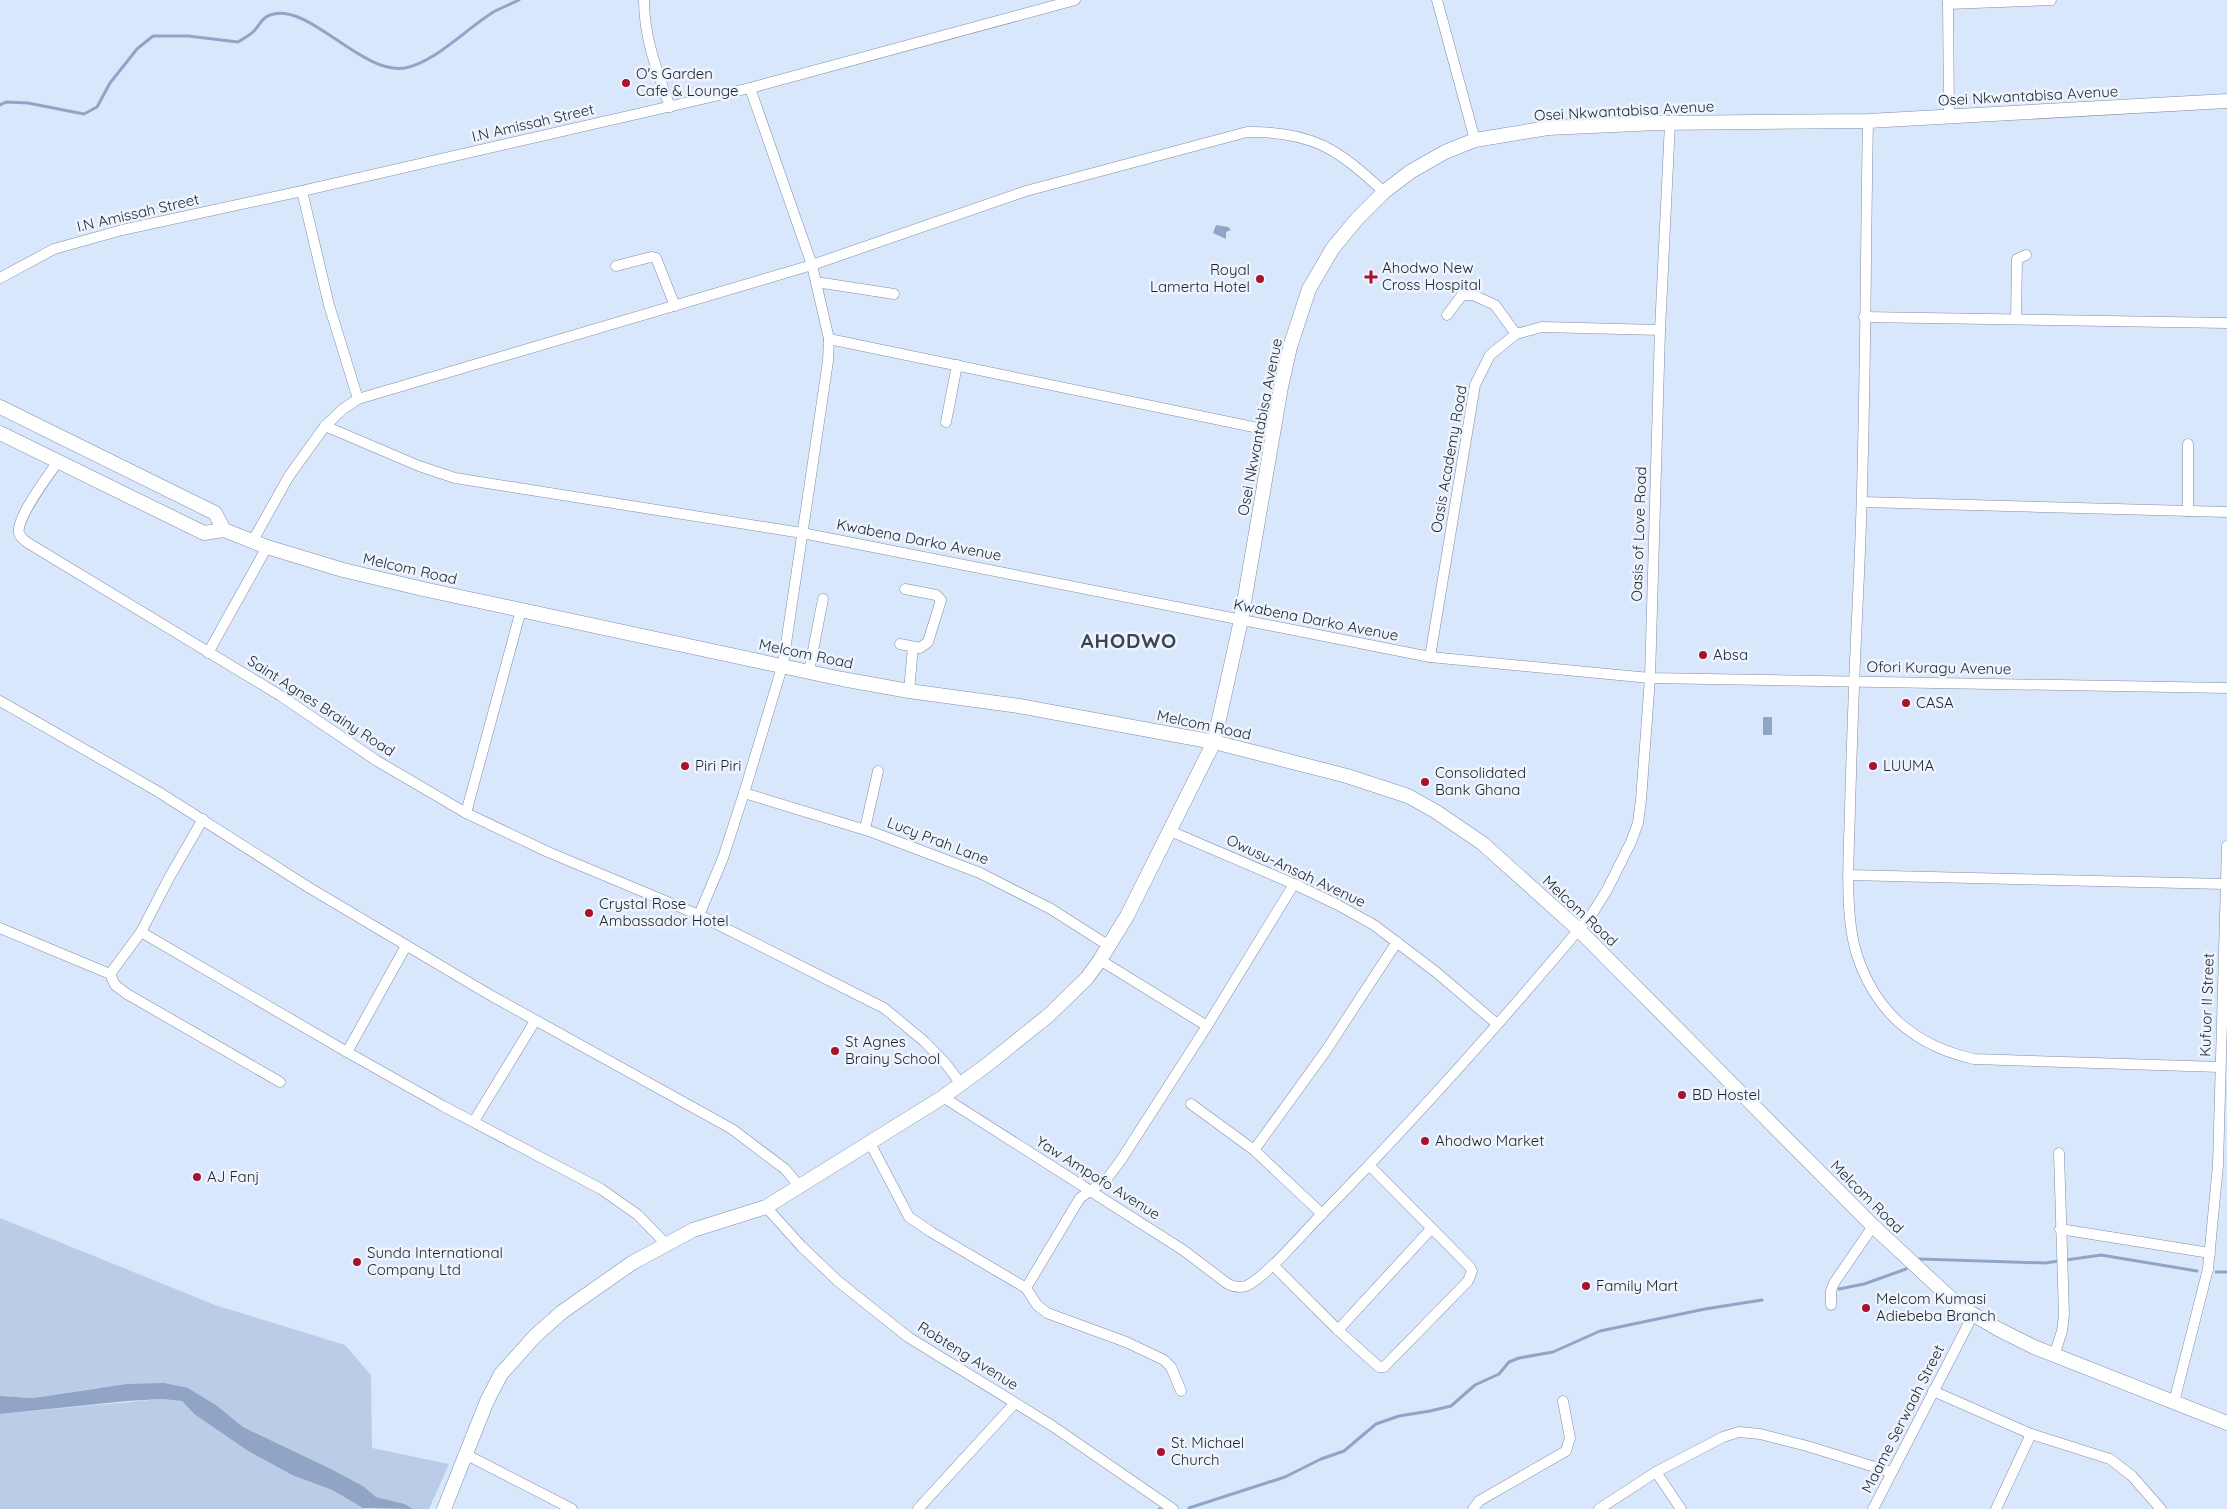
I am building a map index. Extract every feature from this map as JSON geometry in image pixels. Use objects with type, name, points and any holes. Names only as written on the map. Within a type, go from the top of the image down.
[{"type":"main road","name":"Osei Nkwantabisa Avenue","points":[[444,1509],[487,1401],[501,1374],[535,1336],[562,1312],[632,1263],[693,1230],[766,1207],[943,1098],[1049,1015],[1086,978],[1100,960],[1170,831],[1214,742],[1241,620],[1273,431],[1290,347],[1309,289],[1333,248],[1357,219],[1384,192],[1410,172],[1445,152],[1475,140],[1548,128],[1670,123],[1868,121],[2227,101]]},
{"type":"main road","points":[[0,407],[215,513],[224,530],[204,533],[59,460],[0,433]]},
{"type":"main road","name":"Melcom Road","points":[[224,530],[252,542],[343,570],[521,610],[659,641],[782,664],[809,672],[909,692],[1019,706],[1214,742],[1347,776],[1408,796],[1435,811],[1482,843],[1578,930],[1873,1226],[1948,1297],[1973,1315],[2054,1356],[2227,1423]]},
{"type":"street","points":[[644,0],[644,23],[653,58],[670,107]]},
{"type":"street","name":"I.N Amissah Street","points":[[0,278],[54,249],[122,230],[302,191],[750,88],[1075,0]]},
{"type":"street","points":[[1437,0],[1475,140]]},
{"type":"street","points":[[1949,117],[1948,2],[2051,0]]},
{"type":"street","points":[[699,915],[722,858],[744,792],[782,664],[828,361],[829,339],[812,265],[750,88]]},
{"type":"street","points":[[1868,121],[1862,502],[1853,681],[1848,875],[1852,937],[1866,978],[1878,1000],[1891,1016],[1906,1029],[1934,1047],[1953,1055],[1974,1059],[2220,1067]]},
{"type":"street","name":"Oasis of Love Road","points":[[1235,1287],[1245,1286],[1252,1282],[1273,1265],[1370,1166],[1497,1024],[1578,930],[1607,890],[1621,865],[1638,823],[1650,678],[1660,330],[1670,123]]},
{"type":"street","points":[[252,542],[289,476],[325,426],[342,409],[358,399],[812,265],[1026,191],[1247,132],[1275,132],[1303,138],[1332,148],[1356,166],[1384,192]]},
{"type":"street","points":[[302,191],[329,305],[358,399]]},
{"type":"street","points":[[2016,319],[2017,259],[2026,255]]},
{"type":"street","points":[[616,266],[651,256],[656,258],[675,306]]},
{"type":"street","points":[[816,282],[894,294]]},
{"type":"street","points":[[1447,315],[1462,295],[1469,294],[1495,305],[1516,334]]},
{"type":"street","points":[[1864,317],[2227,323]]},
{"type":"street","name":"Oasis Academy Road","points":[[1430,657],[1475,385],[1490,356],[1516,334],[1542,327],[1660,330]]},
{"type":"street","points":[[829,339],[1273,431]]},
{"type":"street","points":[[946,422],[957,366]]},
{"type":"street","name":"Kwabena Darko Avenue","points":[[325,426],[419,466],[455,478],[802,532],[1430,657],[1650,678]]},
{"type":"street","points":[[2188,444],[2188,511]]},
{"type":"street","name":"Saint Agnes Brainy Road","points":[[59,460],[25,513],[18,529],[20,537],[281,696],[377,761],[466,813],[548,852],[699,915],[884,1008],[925,1042],[946,1064],[961,1084]]},
{"type":"street","points":[[1862,502],[2227,512]]},
{"type":"street","points":[[208,653],[267,547]]},
{"type":"street","points":[[900,644],[920,648],[928,642],[941,600],[936,595],[905,589]]},
{"type":"street","points":[[809,672],[823,599]]},
{"type":"street","points":[[466,813],[521,610]]},
{"type":"street","points":[[909,692],[913,647]]},
{"type":"street","name":"Ofori Kuragu Avenue","points":[[1650,678],[2227,688]]},
{"type":"street","points":[[0,701],[203,819],[308,887],[406,946],[535,1021],[732,1129],[785,1169],[800,1187]]},
{"type":"street","points":[[865,829],[878,771]]},
{"type":"street","name":"Lucy Prah Lane","points":[[744,792],[865,829],[980,873],[1019,891],[1109,946]]},
{"type":"street","points":[[110,974],[141,932],[203,819]]},
{"type":"street","name":"Owusu-Ansah Avenue","points":[[1170,831],[1294,884],[1374,925],[1497,1024]]},
{"type":"street","name":"Kufuor II Street","points":[[2174,1402],[2208,1269],[2222,1165],[2220,1067],[2227,846]]},
{"type":"street","points":[[1848,875],[2225,884]]},
{"type":"street","points":[[1026,1288],[1072,1210],[1089,1190],[1106,1180],[1121,1160],[1207,1026],[1294,884]]},
{"type":"street","points":[[0,928],[110,974],[115,985],[127,994],[280,1082]]},
{"type":"street","points":[[141,932],[347,1052],[601,1188],[638,1215],[666,1244]]},
{"type":"street","points":[[1254,1150],[1325,1052],[1397,942]]},
{"type":"street","points":[[347,1052],[406,946]]},
{"type":"street","points":[[1100,960],[1207,1026]]},
{"type":"street","points":[[474,1121],[535,1021]]},
{"type":"street","name":"Yaw Ampofo Avenue","points":[[943,1098],[1183,1250],[1235,1287]]},
{"type":"street","points":[[1192,1104],[1254,1150],[1322,1214]]},
{"type":"street","points":[[870,1143],[909,1217],[1026,1288],[1037,1305],[1047,1313],[1126,1342],[1164,1360],[1171,1367],[1181,1391]]},
{"type":"street","points":[[2054,1356],[2064,1323],[2059,1153]]},
{"type":"street","points":[[1273,1265],[1378,1367],[1384,1367],[1468,1281],[1471,1275],[1470,1267],[1370,1166]]},
{"type":"street","name":"Robteng Avenue","points":[[766,1207],[802,1248],[872,1310],[908,1337],[1015,1403],[1173,1509]]},
{"type":"street","points":[[1831,1305],[1831,1291],[1834,1283],[1873,1226]]},
{"type":"street","points":[[1338,1330],[1431,1229]]},
{"type":"street","points":[[2060,1229],[2210,1252]]},
{"type":"street","name":"Maame Serwaah Street","points":[[1873,1509],[1973,1315]]},
{"type":"street","points":[[1933,1391],[2031,1434],[2096,1453],[2118,1463],[2132,1476],[2160,1509]]},
{"type":"street","points":[[1473,1509],[1479,1501],[1566,1451],[1570,1438],[1563,1400]]},
{"type":"street","points":[[918,1509],[1015,1403]]},
{"type":"street","points":[[1599,1509],[1656,1472],[1723,1437],[1739,1432],[1760,1434],[1807,1446],[1891,1472]]},
{"type":"street","points":[[1996,1509],[2031,1434]]},
{"type":"street","points":[[465,1454],[572,1509]]},
{"type":"street","points":[[1656,1472],[1681,1509]]},
{"type":"shaded area","points":[[1216,225],[1228,227],[1231,230],[1226,232],[1226,239],[1213,233]]},
{"type":"shaded area","points":[[1763,717],[1772,717],[1772,735],[1763,735]]},
{"type":"shaded area","points":[[0,1218],[215,1305],[345,1345],[371,1375],[372,1448],[449,1464],[429,1509],[413,1509],[405,1504],[376,1497],[363,1486],[331,1469],[243,1427],[216,1405],[188,1388],[98,1388],[33,1398],[0,1396]]},
{"type":"shaded area","points":[[164,1383],[188,1388],[216,1405],[243,1427],[331,1469],[363,1486],[376,1497],[405,1504],[413,1509],[363,1508],[332,1490],[292,1475],[248,1451],[194,1414],[182,1401],[162,1399],[127,1401],[0,1414],[0,1396],[33,1398],[127,1384]]},
{"type":"shaded area","points":[[162,1399],[182,1401],[194,1414],[248,1451],[292,1475],[332,1490],[365,1509],[0,1509],[0,1414]]},
{"type":"waterway","points":[[0,105],[6,102],[28,103],[84,114],[97,107],[110,83],[137,49],[153,36],[188,36],[238,42],[256,29],[270,15],[285,14],[301,18],[371,61],[388,67],[405,68],[440,52],[495,11],[519,0]]},
{"type":"waterway","points":[[1920,1259],[2045,1263],[2101,1255],[2197,1271]]},
{"type":"waterway","points":[[1839,1289],[1864,1284],[1906,1269]]},
{"type":"waterway","points":[[2216,1272],[2227,1272]]},
{"type":"waterway","points":[[1189,1508],[1285,1477],[1321,1459],[1344,1451],[1376,1424],[1399,1416],[1451,1406],[1475,1385],[1499,1374],[1509,1362],[1519,1358],[1553,1352],[1600,1331],[1705,1309],[1762,1300]]},
{"type":"place","name":"O's Garden Cafe & Lounge","points":[[626,83]]},
{"type":"place","name":"Ahodwo New Cross Hospital","points":[[1371,277]]},
{"type":"place","name":"Royal Lamerta Hotel","points":[[1260,279]]},
{"type":"place","name":"Absa","points":[[1703,655]]},
{"type":"place","name":"CASA","points":[[1906,703]]},
{"type":"place","name":"Piri Piri","points":[[685,766]]},
{"type":"place","name":"LUUMA","points":[[1873,766]]},
{"type":"place","name":"Consolidated Bank Ghana","points":[[1425,782]]},
{"type":"place","name":"Crystal Rose Ambassador Hotel","points":[[589,913]]},
{"type":"place","name":"St Agnes Brainy School","points":[[835,1051]]},
{"type":"place","name":"BD Hostel","points":[[1682,1095]]},
{"type":"place","name":"Ahodwo Market","points":[[1425,1141]]},
{"type":"place","name":"AJ Fanj","points":[[197,1177]]},
{"type":"place","name":"Sunda International Company Ltd","points":[[357,1262]]},
{"type":"place","name":"Family Mart","points":[[1586,1286]]},
{"type":"place","name":"Melcom Kumasi Adiebeba Branch","points":[[1866,1308]]},
{"type":"place","name":"St. Michael Church","points":[[1161,1452]]},
{"type":"district","name":"AHODWO","points":[[1129,641]]}]
